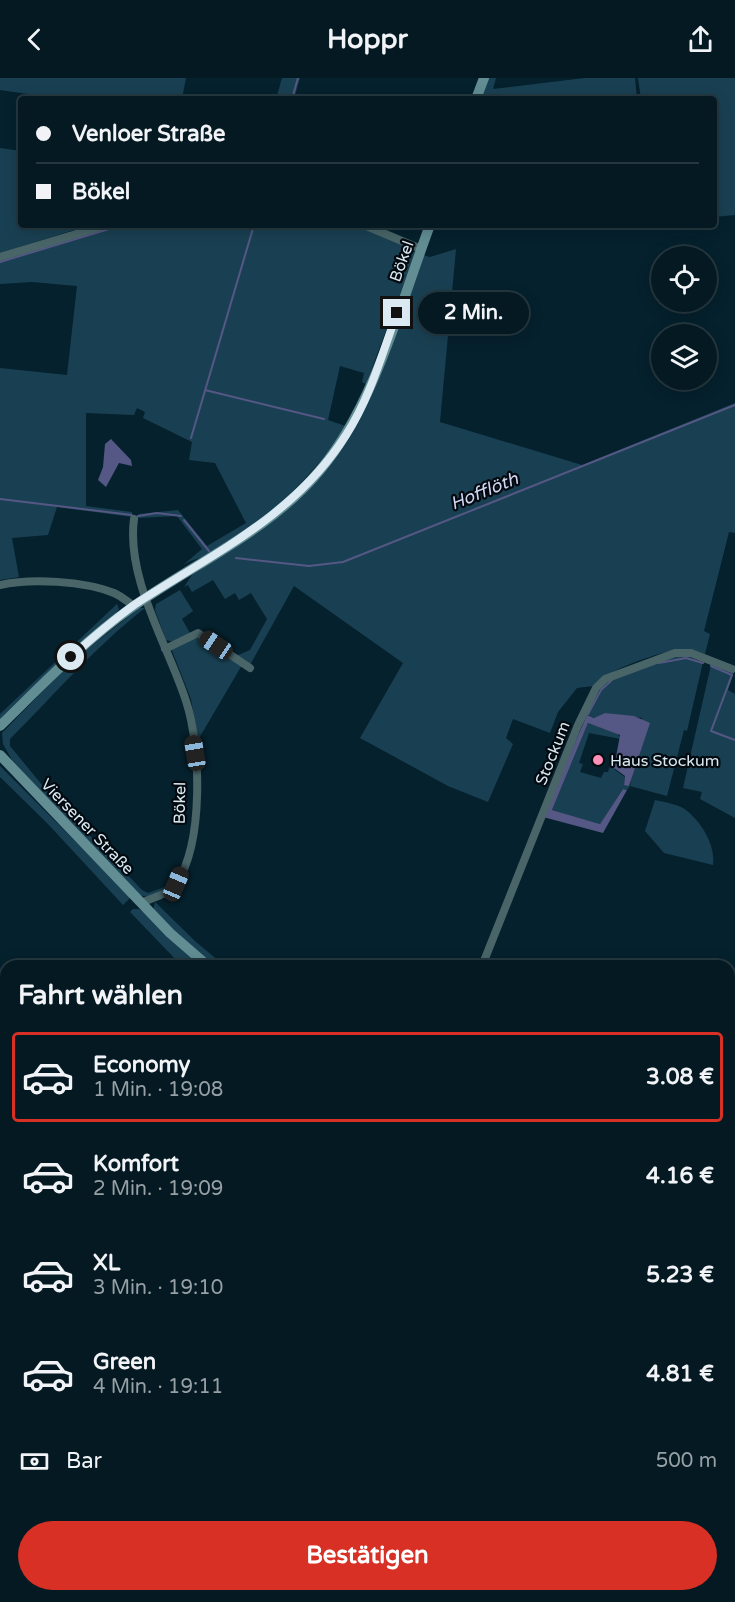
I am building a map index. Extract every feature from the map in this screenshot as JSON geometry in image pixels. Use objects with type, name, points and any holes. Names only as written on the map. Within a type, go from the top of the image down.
[{"type":"main road","points":[[477,96],[484,78]]},
{"type":"main road","name":"Bökel","points":[[0,726],[71,657],[134,606],[270,519],[322,468],[346,434],[366,398],[429,228]]},
{"type":"main road","name":"Viersener Straße","points":[[0,755],[141,903],[202,960]]},
{"type":"street","points":[[0,258],[96,228]]},
{"type":"street","points":[[371,228],[421,249]]},
{"type":"street","name":"Bökel","points":[[134,519],[135,556],[165,649],[187,702],[195,753],[196,825],[190,851],[176,884],[165,893],[141,903]]},
{"type":"street","points":[[0,585],[38,581],[71,584],[114,593],[134,606]]},
{"type":"street","points":[[165,649],[198,633],[250,668]]},
{"type":"street","name":"Stockum","points":[[484,960],[578,725],[596,688],[605,679],[675,653],[691,653],[732,669]]},
{"type":"shaded area","points":[[0,78],[186,78],[183,96],[42,96],[0,90]]},
{"type":"shaded area","points":[[282,78],[300,78],[295,96],[277,96]]},
{"type":"shaded area","points":[[488,78],[496,78],[493,89],[585,78],[635,78],[637,96],[481,96]]},
{"type":"shaded area","points":[[638,78],[735,78],[735,215],[717,217],[717,96],[641,96]]},
{"type":"shaded area","points":[[0,148],[18,151],[18,228],[80,228],[0,253]]},
{"type":"shaded area","points":[[104,228],[366,228],[414,249],[415,254],[366,384],[362,382],[364,373],[340,366],[328,420],[348,427],[303,481],[270,513],[212,553],[183,565],[202,549],[177,516],[137,518],[139,514],[178,510],[207,546],[246,523],[215,463],[189,460],[192,442],[143,418],[145,412],[137,408],[134,415],[86,413],[86,506],[132,512],[132,517],[57,507],[48,535],[12,538],[19,577],[0,580],[0,368],[67,375],[77,286],[32,282],[0,284],[0,260]]},
{"type":"shaded area","points":[[456,249],[440,422],[582,465],[735,403],[735,533],[729,532],[704,631],[710,634],[705,654],[686,649],[664,653],[623,667],[593,686],[577,688],[558,712],[550,733],[513,719],[506,738],[513,744],[488,802],[448,786],[360,738],[403,663],[294,586],[250,665],[236,656],[250,650],[267,619],[251,593],[239,600],[235,593],[225,599],[213,580],[192,592],[188,585],[184,587],[194,572],[229,551],[342,447],[423,255],[430,257]]},
{"type":"shaded area","points":[[111,439],[131,460],[132,466],[119,463],[106,487],[98,480],[103,467],[105,444]]},
{"type":"shaded area","points":[[180,590],[193,611],[182,619],[191,635],[174,642],[166,640],[155,610],[156,604]]},
{"type":"shaded area","points":[[117,604],[119,609],[115,615],[0,720],[0,714]]},
{"type":"shaded area","points":[[139,608],[145,608],[76,671],[10,739],[10,746],[47,791],[142,890],[148,893],[170,885],[149,897],[137,895],[12,760],[3,744],[2,733],[71,662]]},
{"type":"shaded area","points":[[198,636],[242,665],[198,740],[191,699],[171,648]]},
{"type":"shaded area","points":[[687,656],[703,662],[687,731],[684,730],[667,796],[630,786],[642,718],[605,713],[595,718],[587,715],[604,683],[674,657]]},
{"type":"shaded area","points":[[711,665],[731,673],[734,672],[728,690],[735,694],[735,818],[700,799],[702,792],[683,788]]},
{"type":"shaded area","points":[[605,713],[634,716],[650,723],[629,786],[624,785],[625,776],[614,768],[620,735],[588,723],[552,810],[600,824],[623,789],[627,790],[603,833],[543,817],[587,715],[594,718]]},
{"type":"shaded area","points":[[588,723],[617,733],[621,739],[589,733],[579,763],[583,764],[580,772],[601,778],[604,772],[608,772],[612,759],[616,759],[615,770],[625,777],[624,784],[630,786],[627,790],[623,789],[600,824],[552,810]]},
{"type":"shaded area","points":[[0,766],[131,897],[123,905],[48,824],[0,777]]},
{"type":"shaded area","points":[[655,800],[683,808],[695,819],[706,833],[712,849],[713,865],[664,853],[645,831]]},
{"type":"shaded area","points":[[155,902],[218,960],[206,960],[196,953],[153,911]]},
{"type":"shaded area","points":[[133,909],[139,909],[147,914],[197,960],[176,960],[130,912]]},
{"type":"waterway","points":[[293,96],[298,78]]},
{"type":"waterway","points":[[0,262],[112,228]]},
{"type":"waterway","points":[[191,438],[253,228]]},
{"type":"waterway","points":[[205,390],[324,419]]},
{"type":"waterway","name":"Hofflöth","points":[[236,558],[309,566],[343,562],[735,405]]},
{"type":"waterway","name":"Hofflöth","points":[[0,499],[132,515]]},
{"type":"waterway","name":"Hofflöth","points":[[138,516],[157,513],[181,516]]},
{"type":"waterway","name":"Hofflöth","points":[[184,520],[209,551]]},
{"type":"waterway","points":[[659,663],[686,658],[703,663]]},
{"type":"waterway","points":[[711,666],[732,675],[711,731],[735,740]]},
{"type":"waterway","points":[[588,714],[601,690],[612,680]]},
{"type":"place","name":"Haus Stockum","points":[[598,760]]},
{"type":"route","points":[[71,657],[111,622],[249,534],[296,496],[322,468],[346,434],[366,398],[397,313]]}]
